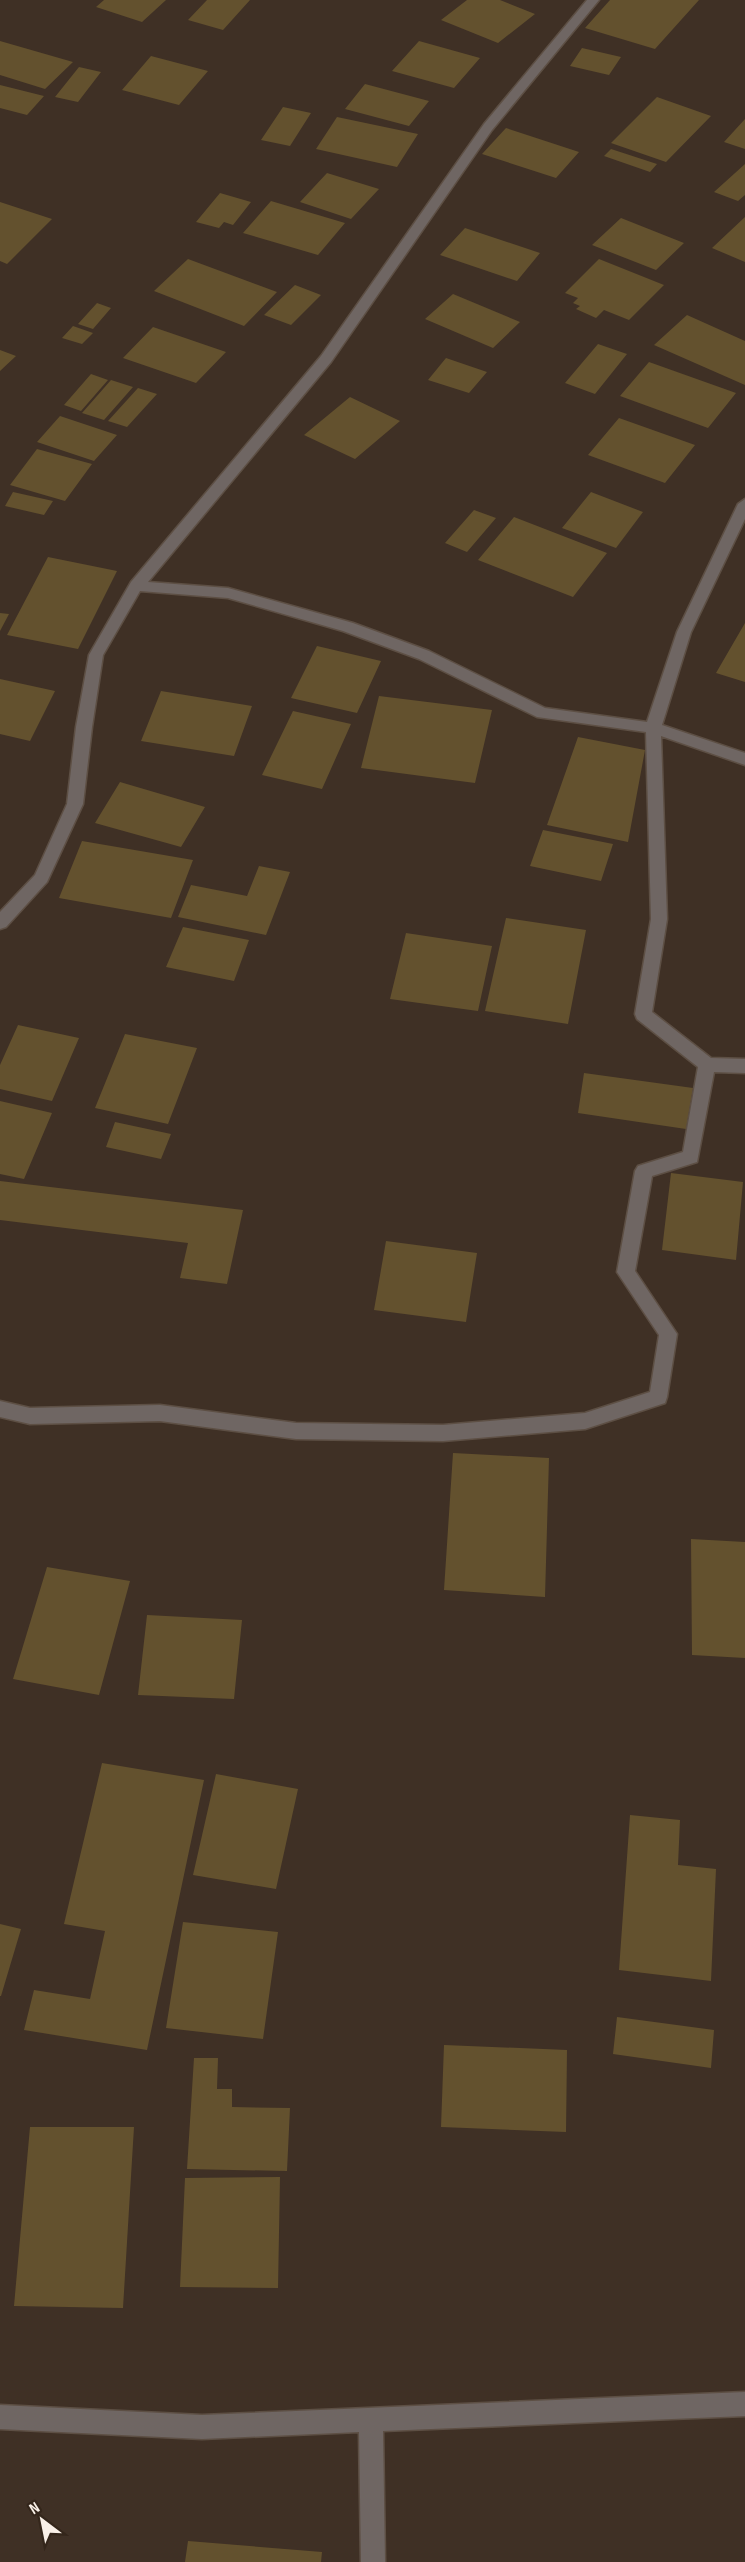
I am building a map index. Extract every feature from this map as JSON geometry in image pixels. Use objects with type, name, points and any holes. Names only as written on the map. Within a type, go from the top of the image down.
[{"type":"street","points":[[0,923],[41,879],[75,804],[84,727],[96,655],[136,586],[326,359],[488,128],[593,0]]},
{"type":"street","points":[[745,504],[684,632],[653,728],[659,919],[643,1014],[707,1065],[745,1066]]},
{"type":"street","points":[[136,586],[228,593],[348,627],[424,655],[542,713],[653,728],[745,759]]},
{"type":"street","points":[[0,1409],[30,1416],[160,1413],[296,1431],[442,1433],[585,1421],[658,1397],[668,1335],[626,1272],[644,1171],[691,1157],[707,1065]]},
{"type":"street","points":[[0,2417],[202,2427],[745,2404]]},
{"type":"street","points":[[371,2419],[373,2562]]},
{"type":"building","points":[[104,0],[166,0],[142,22],[96,7]]},
{"type":"building","points":[[207,0],[250,0],[223,30],[188,20]]},
{"type":"building","points":[[467,0],[500,0],[535,14],[498,43],[441,20]]},
{"type":"building","points":[[610,0],[699,0],[655,49],[585,28]]},
{"type":"building","points":[[0,41],[73,62],[45,89],[0,75]]},
{"type":"building","points":[[419,41],[480,58],[454,88],[392,71]]},
{"type":"building","points":[[582,48],[621,57],[609,75],[570,66]]},
{"type":"building","points":[[151,56],[208,71],[179,105],[122,90]]},
{"type":"building","points":[[79,67],[101,72],[78,102],[55,97]]},
{"type":"building","points":[[365,84],[429,101],[409,126],[345,109]]},
{"type":"building","points":[[0,85],[44,96],[27,115],[0,108]]},
{"type":"building","points":[[657,97],[711,116],[666,162],[611,143]]},
{"type":"building","points":[[283,107],[311,113],[290,146],[261,140]]},
{"type":"building","points":[[337,117],[418,134],[397,167],[316,149]]},
{"type":"building","points":[[745,119],[745,149],[724,142]]},
{"type":"building","points":[[506,128],[579,152],[556,178],[482,154]]},
{"type":"building","points":[[611,149],[657,164],[650,172],[604,156]]},
{"type":"building","points":[[745,164],[745,195],[738,201],[714,192]]},
{"type":"building","points":[[327,173],[379,189],[351,219],[300,202]]},
{"type":"building","points":[[220,193],[251,202],[233,225],[224,222],[219,228],[196,222]]},
{"type":"building","points":[[271,201],[345,223],[318,255],[243,233]]},
{"type":"building","points":[[0,202],[52,219],[7,264],[0,261]]},
{"type":"building","points":[[745,217],[745,262],[712,248]]},
{"type":"building","points":[[621,218],[684,243],[656,270],[592,245]]},
{"type":"building","points":[[465,228],[540,253],[517,281],[440,255]]},
{"type":"building","points":[[188,259],[277,292],[244,326],[154,291]]},
{"type":"building","points":[[599,259],[664,285],[629,320],[604,310],[596,318],[576,309],[580,306],[573,303],[578,298],[565,293]]},
{"type":"building","points":[[295,285],[321,295],[291,325],[264,315]]},
{"type":"building","points":[[453,294],[520,322],[493,348],[425,319]]},
{"type":"building","points":[[97,303],[111,308],[93,329],[78,324]]},
{"type":"building","points":[[687,315],[745,341],[745,385],[654,345]]},
{"type":"building","points":[[73,326],[93,333],[82,344],[62,338]]},
{"type":"building","points":[[153,327],[226,352],[196,383],[123,358]]},
{"type":"building","points":[[598,344],[627,354],[595,394],[565,383]]},
{"type":"building","points":[[0,350],[16,356],[0,371]]},
{"type":"building","points":[[446,358],[487,372],[469,393],[428,380]]},
{"type":"building","points":[[649,362],[736,393],[708,428],[620,396]]},
{"type":"building","points":[[91,374],[108,380],[81,411],[64,405]]},
{"type":"building","points":[[111,380],[133,387],[104,420],[82,413]]},
{"type":"building","points":[[138,388],[157,394],[127,427],[108,421]]},
{"type":"building","points":[[350,397],[400,421],[355,459],[304,435]]},
{"type":"building","points":[[60,416],[117,435],[94,461],[37,442]]},
{"type":"building","points":[[619,418],[695,445],[665,483],[588,455]]},
{"type":"building","points":[[37,449],[92,464],[65,501],[10,485]]},
{"type":"building","points":[[13,492],[53,501],[44,515],[5,506]]},
{"type":"building","points":[[591,492],[643,512],[616,548],[562,528]]},
{"type":"building","points":[[474,510],[496,518],[467,552],[445,543]]},
{"type":"building","points":[[514,517],[607,553],[573,597],[478,560]]},
{"type":"building","points":[[48,557],[117,571],[78,649],[7,635]]},
{"type":"building","points":[[0,613],[9,614],[0,631]]},
{"type":"building","points":[[745,623],[745,682],[716,673]]},
{"type":"building","points":[[317,646],[381,661],[357,713],[291,698]]},
{"type":"building","points":[[0,679],[55,691],[30,741],[0,734]]},
{"type":"building","points":[[161,691],[252,706],[234,756],[141,741]]},
{"type":"building","points":[[379,696],[492,710],[475,783],[361,768]]},
{"type":"building","points":[[293,711],[351,724],[322,789],[262,775]]},
{"type":"building","points":[[578,737],[645,750],[628,842],[547,825]]},
{"type":"building","points":[[120,782],[205,807],[181,847],[95,823]]},
{"type":"building","points":[[543,830],[613,844],[601,881],[530,866]]},
{"type":"building","points":[[82,841],[193,860],[171,918],[59,898]]},
{"type":"building","points":[[259,866],[290,872],[266,935],[178,917],[191,885],[247,896]]},
{"type":"building","points":[[506,918],[586,930],[568,1024],[485,1011]]},
{"type":"building","points":[[183,927],[249,940],[234,981],[166,967]]},
{"type":"building","points":[[406,933],[492,946],[478,1011],[390,999]]},
{"type":"building","points":[[18,1025],[79,1038],[52,1101],[0,1089],[0,1065]]},
{"type":"building","points":[[125,1034],[197,1048],[168,1124],[95,1108]]},
{"type":"building","points":[[584,1073],[693,1088],[686,1129],[578,1113]]},
{"type":"building","points":[[0,1101],[52,1113],[24,1179],[0,1174]]},
{"type":"building","points":[[115,1122],[171,1134],[161,1159],[106,1147]]},
{"type":"building","points":[[671,1173],[743,1182],[736,1260],[662,1250]]},
{"type":"building","points":[[0,1181],[243,1210],[227,1284],[180,1278],[188,1243],[0,1220]]},
{"type":"building","points":[[386,1241],[477,1253],[466,1322],[374,1310]]},
{"type":"building","points":[[453,1453],[549,1458],[545,1597],[444,1590]]},
{"type":"building","points":[[691,1539],[745,1542],[745,1658],[692,1655]]},
{"type":"building","points":[[47,1567],[130,1581],[99,1695],[13,1679]]},
{"type":"building","points":[[147,1615],[242,1620],[234,1699],[138,1695]]},
{"type":"building","points":[[102,1763],[204,1780],[147,2050],[24,2030],[34,1990],[90,1999],[105,1931],[64,1924]]},
{"type":"building","points":[[216,1774],[298,1789],[276,1889],[193,1875]]},
{"type":"building","points":[[630,1815],[680,1820],[678,1865],[716,1869],[711,1981],[619,1970]]},
{"type":"building","points":[[183,1922],[278,1932],[263,2039],[166,2028]]},
{"type":"building","points":[[0,1924],[21,1929],[1,1996],[0,1996]]},
{"type":"building","points":[[617,2017],[714,2030],[711,2068],[613,2054]]},
{"type":"building","points":[[444,2045],[567,2050],[566,2132],[441,2127]]},
{"type":"building","points":[[194,2058],[218,2058],[217,2089],[232,2089],[232,2107],[290,2108],[287,2171],[187,2169]]},
{"type":"building","points":[[30,2127],[134,2127],[123,2308],[14,2306]]},
{"type":"building","points":[[280,2177],[278,2288],[180,2287],[185,2178]]},
{"type":"building","points":[[188,2541],[322,2552],[321,2562],[185,2562]]}]
